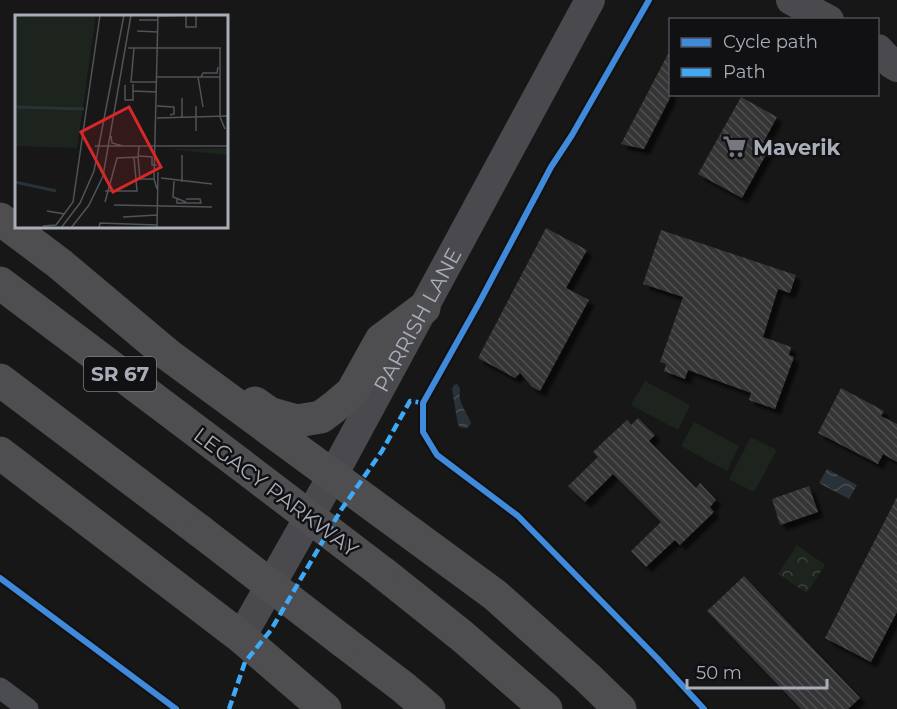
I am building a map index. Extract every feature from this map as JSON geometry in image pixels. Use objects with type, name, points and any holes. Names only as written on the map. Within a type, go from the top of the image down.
[{"type":"highway","points":[[0,219],[269,413],[297,421],[321,417],[352,392],[381,340],[424,308]]},
{"type":"highway","points":[[60,264],[167,354],[495,595],[620,709]]},
{"type":"highway","name":"LEGACY PARKWAY","points":[[0,283],[383,573],[462,636],[546,709]]},
{"type":"highway","points":[[272,431],[299,436],[319,434],[334,429],[350,416],[386,377]]},
{"type":"highway","points":[[0,380],[200,531],[429,709]]},
{"type":"highway","points":[[0,453],[241,638],[325,709]]},
{"type":"main road","name":"PARRISH LANE","points":[[241,638],[333,475],[590,0]]},
{"type":"main road","points":[[791,0],[825,18]]},
{"type":"main road","points":[[879,41],[897,44]]},
{"type":"main road","points":[[879,50],[897,67]]},
{"type":"street","points":[[0,688],[28,709]]},
{"type":"green space","points":[[645,381],[690,405],[678,430],[631,405]]},
{"type":"green space","points":[[694,422],[739,446],[727,471],[681,446]]},
{"type":"green space","points":[[751,437],[777,450],[754,492],[729,479]]},
{"type":"green space","points":[[797,545],[825,565],[807,593],[778,574]]},
{"type":"water","points":[[457,384],[462,404],[471,423],[465,428],[458,425],[452,389]]},
{"type":"water","points":[[827,469],[857,485],[849,499],[819,483]]},
{"type":"building","points":[[669,52],[670,98],[644,149],[621,144]]},
{"type":"building","name":"Maverik","points":[[741,97],[777,117],[762,145],[769,149],[742,198],[698,174]]},
{"type":"building","points":[[546,228],[587,250],[566,288],[589,300],[540,391],[532,387],[520,373],[515,378],[478,358]]},
{"type":"building","points":[[661,230],[796,275],[790,293],[778,289],[763,337],[791,347],[789,355],[794,357],[775,409],[749,400],[751,393],[688,370],[685,379],[664,371],[666,364],[660,362],[683,297],[643,284]]},
{"type":"building","points":[[841,388],[884,411],[881,416],[897,424],[897,462],[883,454],[878,464],[818,433]]},
{"type":"building","points":[[638,418],[655,435],[649,441],[696,488],[700,483],[716,500],[710,507],[714,512],[680,545],[675,540],[646,567],[631,551],[661,522],[613,474],[585,502],[568,486],[598,457],[593,452],[603,442],[627,420],[631,425]]},
{"type":"building","points":[[809,486],[818,512],[780,525],[772,499]]},
{"type":"building","points":[[897,497],[897,612],[871,662],[825,638]]},
{"type":"building","points":[[744,576],[860,698],[848,709],[801,709],[707,611]]},
{"type":"marked path","points":[[229,709],[245,662],[271,630],[341,510],[382,451],[410,401],[423,403]]},
{"type":"cycle path","points":[[649,0],[572,135],[551,167],[423,403],[423,432],[437,455],[518,516],[704,709]]},
{"type":"cycle path","points":[[0,578],[176,709]]},
{"type":"place","name":"Maverik","points":[[735,147]]}]
